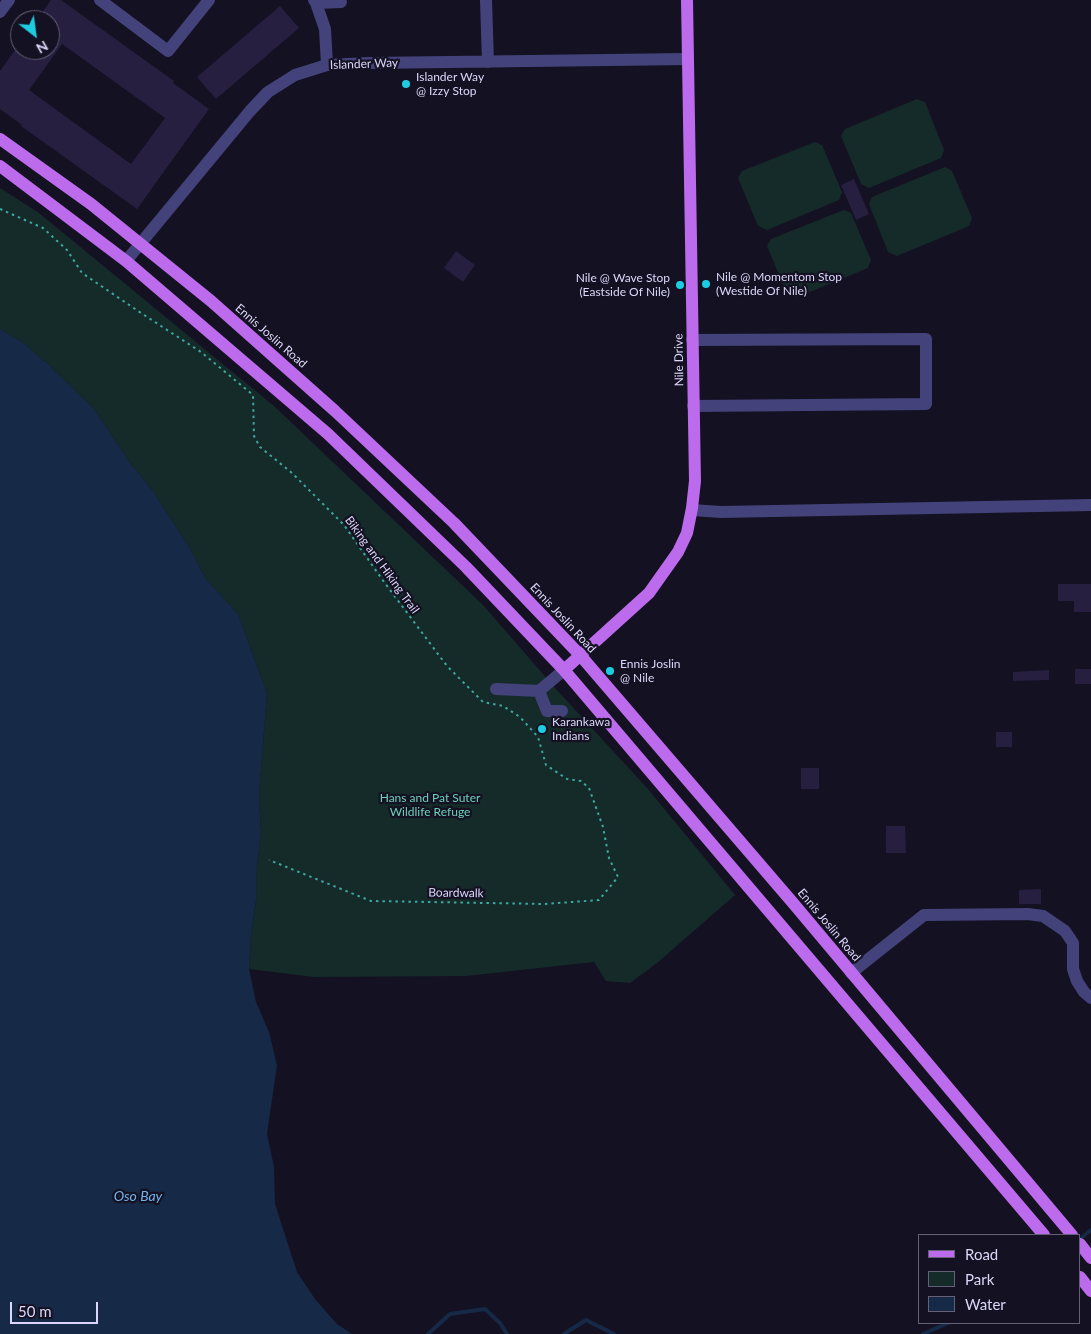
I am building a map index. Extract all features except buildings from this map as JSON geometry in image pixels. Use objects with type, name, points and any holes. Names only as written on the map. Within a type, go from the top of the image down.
[{"type":"main road","name":"Nile Drive","points":[[564,670],[649,593],[678,552],[687,533],[692,510],[695,481],[687,0]]},
{"type":"main road","name":"Ennis Joslin Road","points":[[0,139],[91,204],[211,301],[335,411],[454,522],[580,655],[1071,1234]]},
{"type":"main road","points":[[0,166],[126,261],[328,434],[466,567],[564,670],[1043,1234]]},
{"type":"main road","points":[[835,987],[851,973]]},
{"type":"main road","points":[[1081,1245],[1091,1258]]},
{"type":"street","points":[[0,12],[9,0]]},
{"type":"street","points":[[100,0],[168,51],[209,0]]},
{"type":"street","points":[[486,0],[488,62]]},
{"type":"street","points":[[327,65],[325,29],[315,1],[341,2]]},
{"type":"street","name":"Islander Way","points":[[126,261],[250,111],[268,92],[295,75],[327,65],[369,63],[688,59]]},
{"type":"street","points":[[692,340],[926,339],[926,404],[694,406]]},
{"type":"street","points":[[692,510],[721,512],[1091,505]]},
{"type":"street","points":[[496,689],[539,691],[564,670]]},
{"type":"street","points":[[539,691],[547,711],[562,711]]},
{"type":"street","points":[[851,973],[924,915],[1028,914],[1043,916],[1065,931],[1073,943],[1073,969],[1077,981],[1084,992],[1091,998]]},
{"type":"path","name":"Biking and Hiking Trail","points":[[0,209],[43,228],[67,250],[82,273],[200,352],[253,395],[254,436],[260,447],[292,473],[344,525],[447,666],[483,702],[502,706],[520,717],[538,737],[546,765],[567,779],[581,781],[589,788],[603,827],[609,858]]},
{"type":"path","name":"Boardwalk","points":[[269,860],[371,900],[545,904],[599,900],[618,877],[609,858]]},
{"type":"green space","points":[[917,99],[925,102],[944,150],[941,158],[869,188],[861,184],[841,136],[845,129]]},
{"type":"green space","points":[[815,142],[822,145],[842,192],[839,200],[767,230],[758,226],[738,178],[742,171]]},
{"type":"green space","points":[[945,167],[952,171],[972,218],[969,226],[897,256],[888,252],[869,204],[872,197]]},
{"type":"green space","name":"Hans and Pat Suter Wildlife Refuge","points":[[0,188],[39,213],[274,406],[483,605],[556,689],[648,789],[735,895],[657,963],[630,983],[606,981],[594,962],[466,976],[314,977],[249,969],[261,832],[259,796],[267,693],[238,614],[206,579],[189,547],[153,491],[131,464],[95,410],[47,363],[22,342],[0,329]]},
{"type":"green space","points":[[844,210],[851,213],[871,260],[868,268],[795,298],[787,294],[767,246],[771,239]]},
{"type":"water","name":"Oso Bay","points":[[0,329],[22,342],[47,363],[95,410],[131,464],[153,491],[189,547],[206,579],[238,614],[267,693],[259,796],[261,832],[249,969],[256,1002],[269,1032],[277,1065],[267,1134],[274,1167],[275,1204],[297,1272],[315,1299],[337,1324],[352,1334],[0,1334]]},
{"type":"waterway","points":[[1081,1238],[1091,1230]]},
{"type":"waterway","points":[[428,1334],[450,1314],[485,1309],[500,1323],[507,1334]]},
{"type":"waterway","points":[[564,1334],[586,1320],[614,1334]]},
{"type":"waterway","points":[[923,1334],[946,1324]]},
{"type":"place","name":"Islander Way @ Izzy Stop","points":[[406,84]]},
{"type":"place","name":"Nile @ Momentom Stop (Westide Of Nile)","points":[[706,284]]},
{"type":"place","name":"Nile @ Wave Stop (Eastside Of Nile)","points":[[680,285]]},
{"type":"place","name":"Ennis Joslin @ Nile","points":[[610,671]]},
{"type":"place","name":"Karankawa Indians","points":[[542,729]]}]
